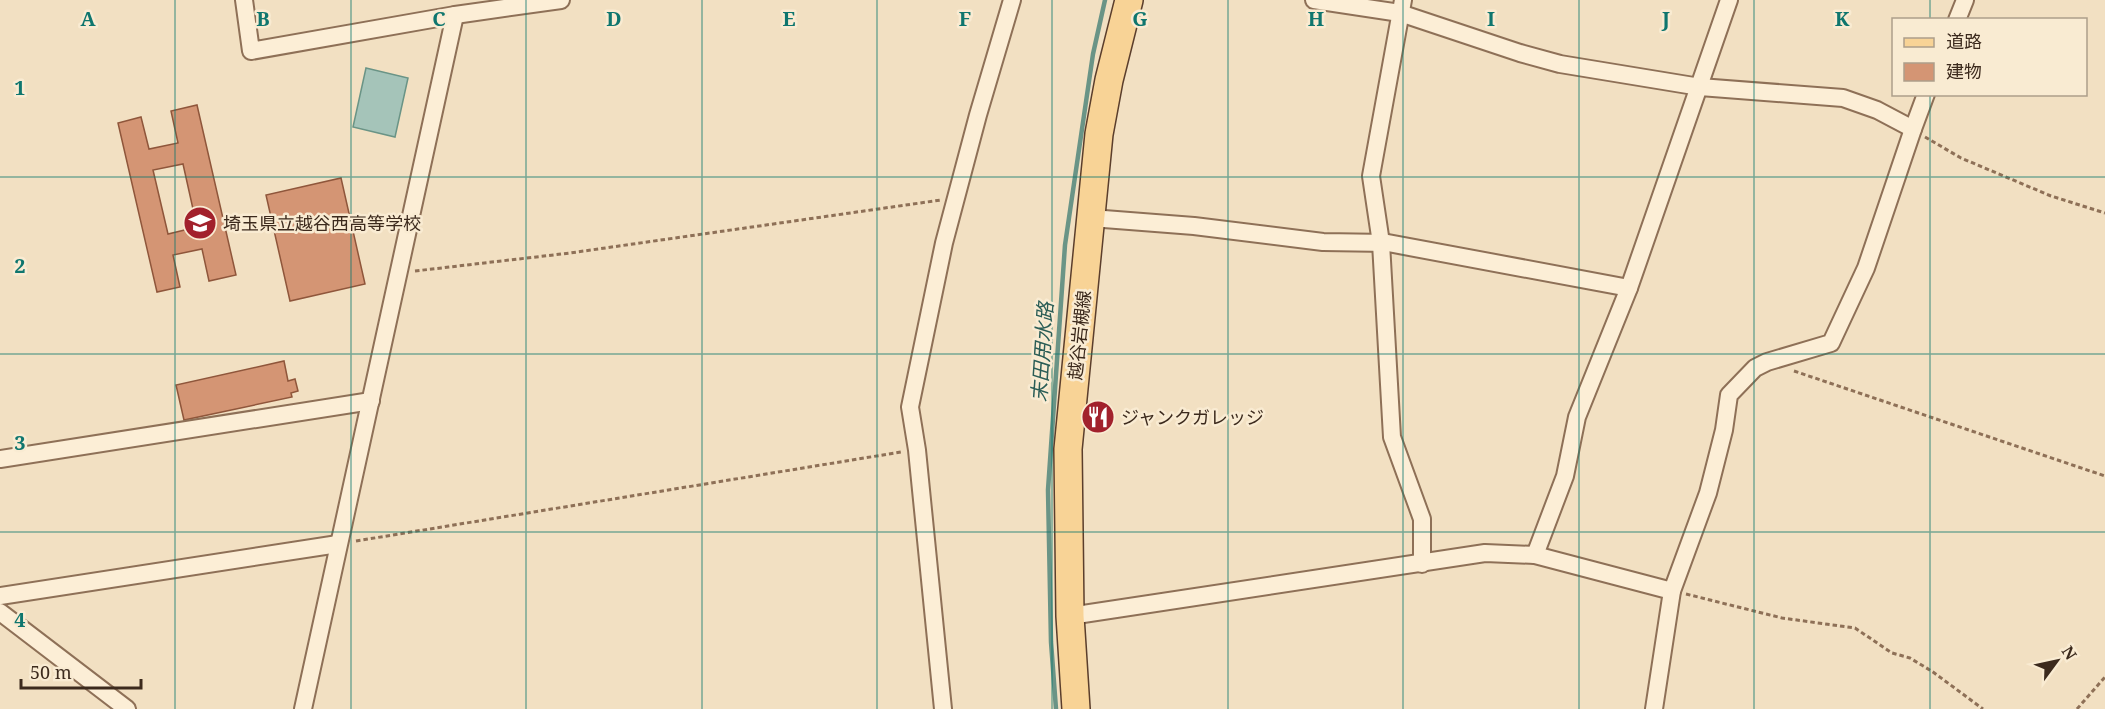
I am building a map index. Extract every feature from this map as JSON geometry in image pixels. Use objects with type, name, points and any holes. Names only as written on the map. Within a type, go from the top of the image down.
[{"type":"main road","name":"越谷岩槻線","points":[[1076,709],[1070,616],[1068,449],[1099,134],[1109,80],[1129,0]]},
{"type":"street","points":[[244,0],[251,51],[455,15],[561,0]]},
{"type":"street","points":[[944,709],[917,450],[910,407],[944,243],[1012,0]]},
{"type":"street","points":[[1314,0],[1401,7],[1520,53],[1560,64],[1700,87],[1843,98],[1877,110],[1912,129]]},
{"type":"street","points":[[1535,555],[1565,476],[1577,417],[1629,288],[1729,0]]},
{"type":"street","points":[[1958,18],[1965,0]]},
{"type":"street","points":[[1401,7],[1371,176],[1381,243],[1392,437],[1422,519],[1422,564]]},
{"type":"street","points":[[303,709],[455,15]]},
{"type":"street","points":[[1654,709],[1672,591],[1708,493],[1724,430],[1730,395],[1755,368],[1767,362],[1831,343],[1866,268],[1925,96]]},
{"type":"street","points":[[1091,218],[1194,226],[1323,242],[1381,243],[1629,288]]},
{"type":"street","points":[[0,459],[371,401]]},
{"type":"street","points":[[0,596],[338,544]]},
{"type":"street","points":[[1070,616],[1485,553],[1535,555],[1672,591]]},
{"type":"street","points":[[0,612],[127,709]]},
{"type":"path","points":[[1912,129],[1961,158],[2051,196],[2105,213]]},
{"type":"path","points":[[398,273],[570,253],[956,198]]},
{"type":"path","points":[[1767,362],[2105,476]]},
{"type":"path","points":[[338,544],[917,450]]},
{"type":"path","points":[[1672,591],[1782,618],[1855,628],[1892,652],[1910,658],[1933,672],[1983,709]]},
{"type":"path","points":[[2077,709],[2105,677]]},
{"type":"water","points":[[366,68],[408,78],[395,137],[353,127]]},
{"type":"building","points":[[197,105],[236,275],[209,281],[202,249],[173,255],[180,287],[157,292],[118,123],[141,117],[149,149],[178,143],[171,111]],"holes":[[[183,164],[197,227],[168,234],[153,170]]]},
{"type":"building","points":[[341,178],[365,284],[290,301],[266,195]]},
{"type":"building","points":[[284,361],[288,381],[295,379],[298,391],[291,393],[292,397],[184,420],[176,385]]},
{"type":"waterway","name":"末田用水路","points":[[1056,709],[1051,642],[1048,490],[1065,245],[1093,54],[1105,0]]},
{"type":"place","name":"埼玉県立越谷西高等学校","points":[[200,223]]},
{"type":"place","name":"ジャンクガレッジ","points":[[1098,417]]}]
